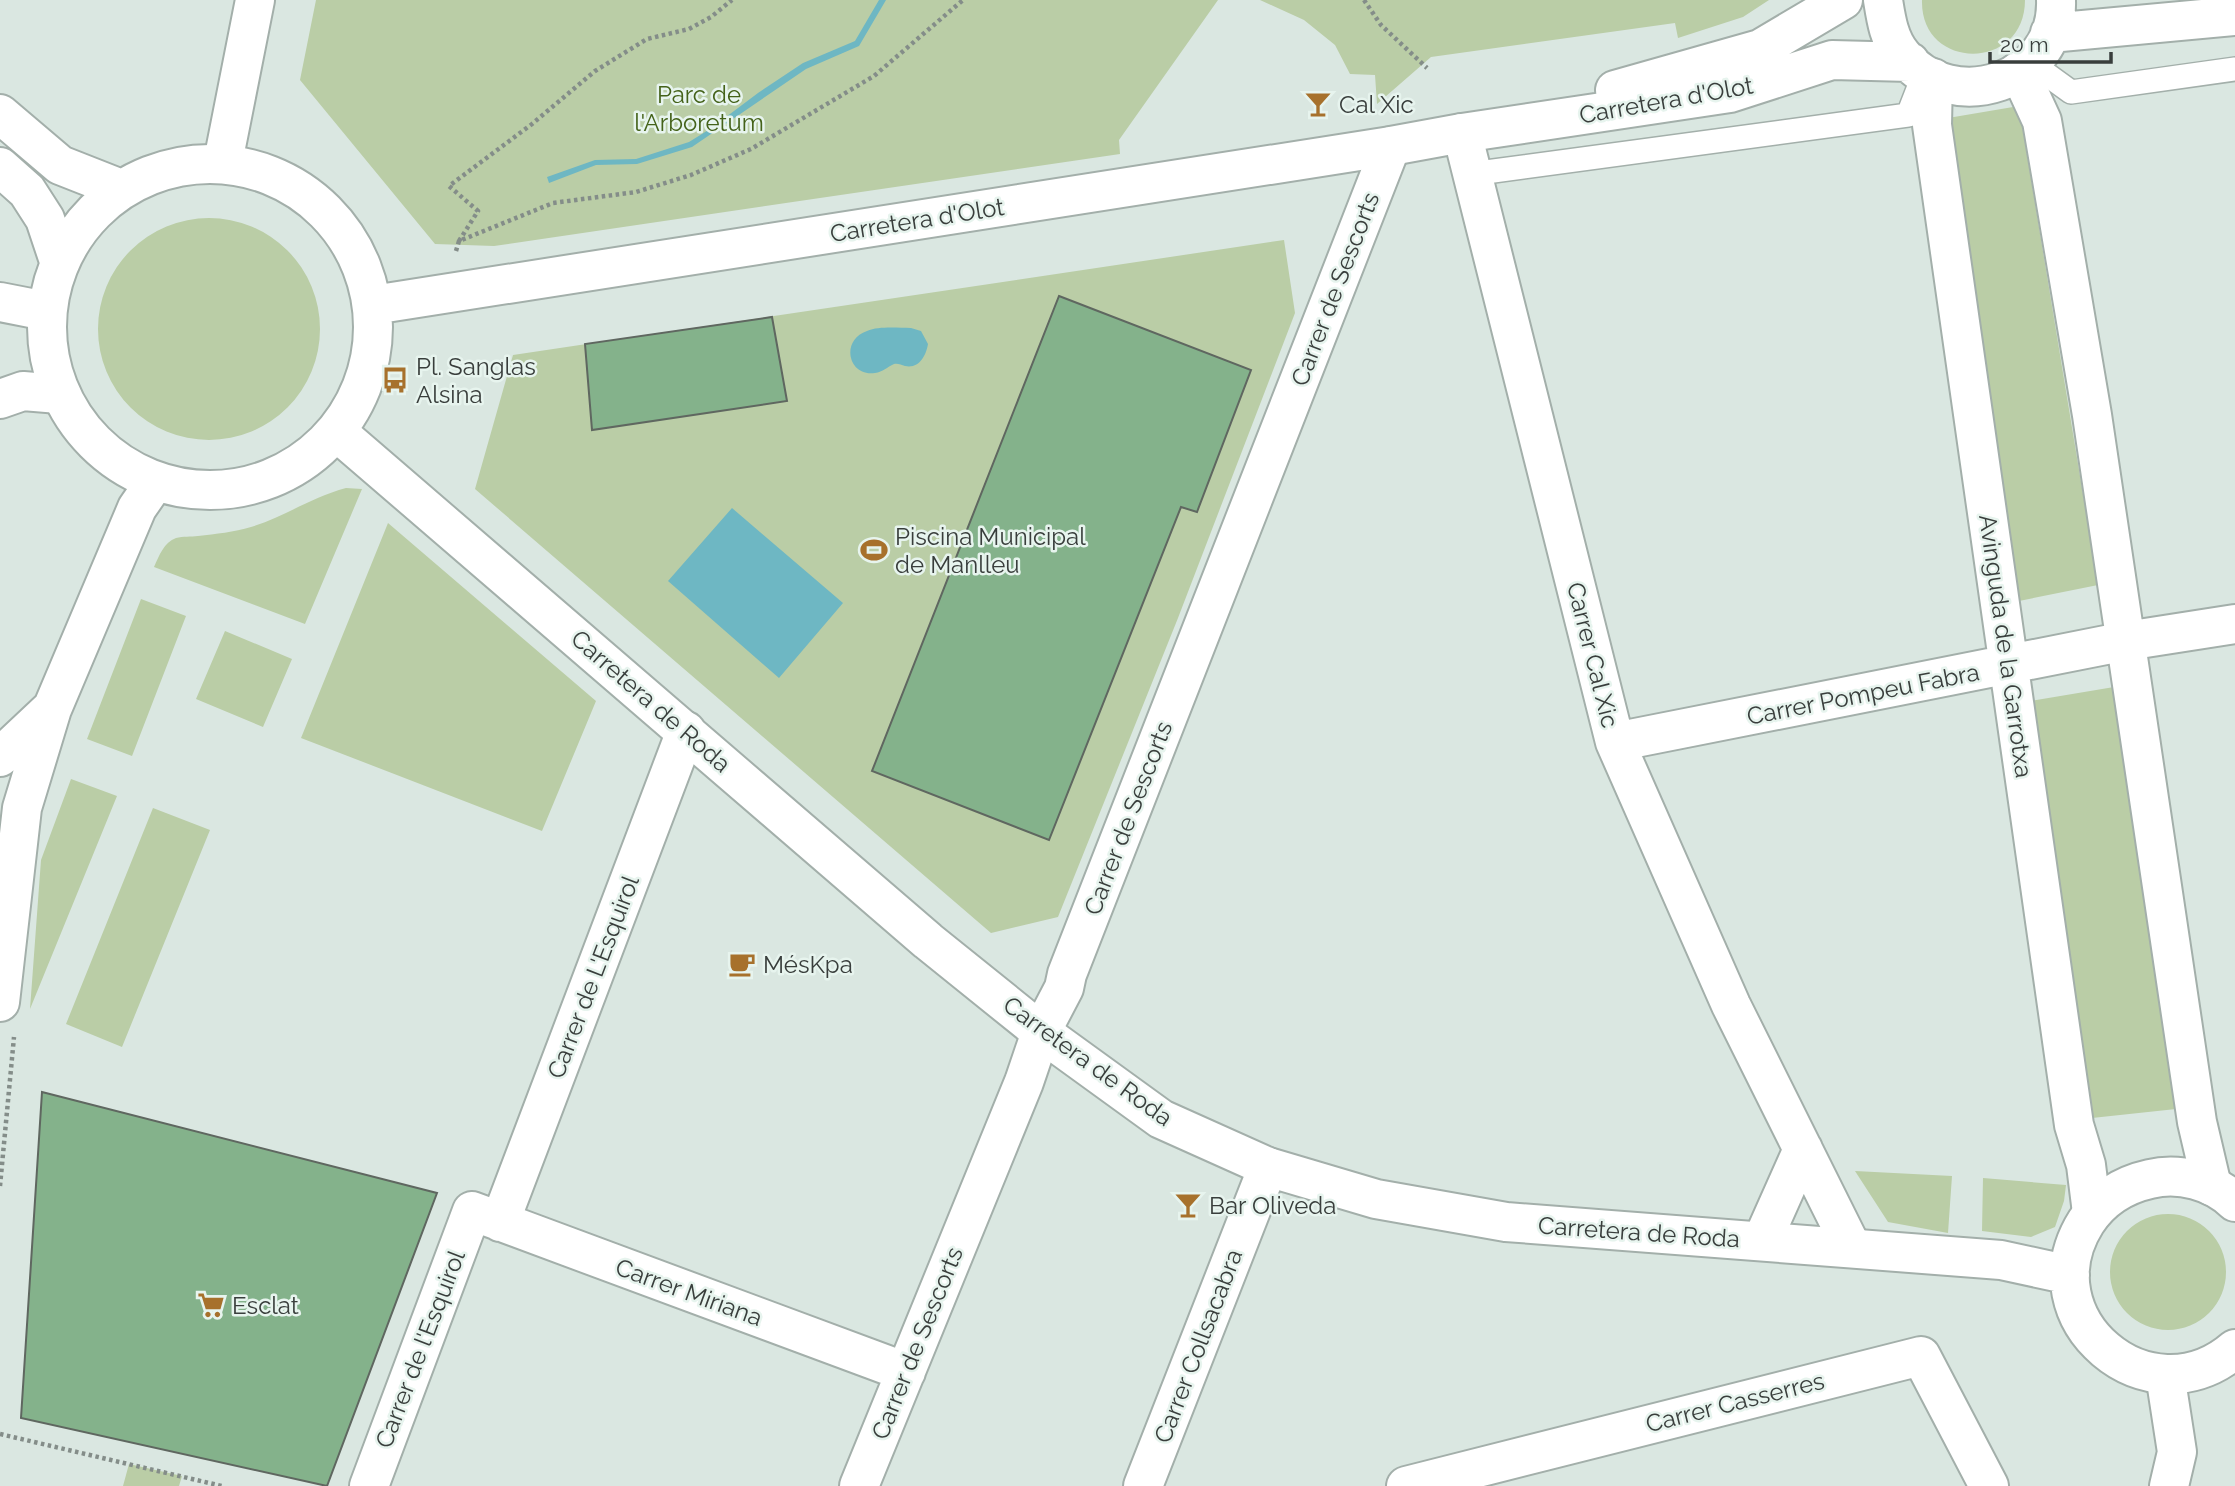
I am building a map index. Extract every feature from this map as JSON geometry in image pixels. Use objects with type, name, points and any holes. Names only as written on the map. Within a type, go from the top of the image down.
[{"type":"street","points":[[223,162],[255,0]]},
{"type":"street","name":"Carretera d'Olot","points":[[1462,133],[1760,49],[1843,0]]},
{"type":"street","points":[[1883,0],[1888,29],[1902,55],[1922,71]]},
{"type":"street","name":"Carretera d'Olot","points":[[373,305],[1730,93],[1832,60],[1922,71],[1950,85],[1979,87],[2007,79],[2039,42],[2235,16]]},
{"type":"street","points":[[2039,42],[2042,121],[2092,415],[2197,1122],[2224,1194]]},
{"type":"street","name":"Avinguda de la Garrotxa","points":[[1922,71],[1932,125],[2074,1125],[2086,1165],[2092,1213]]},
{"type":"street","points":[[0,114],[60,165],[121,190]]},
{"type":"street","name":"Carrer Cal Xic","points":[[1462,133],[1615,742],[1731,1005],[1852,1248]]},
{"type":"street","name":"Carrer de Sescorts","points":[[859,1486],[1024,1082],[1041,1032],[1064,988],[1067,974],[1391,146]]},
{"type":"street","points":[[223,162],[277,176],[302,190],[331,217],[359,258],[373,305],[374,343],[365,380],[349,415],[337,432],[312,456],[264,482],[209,491],[155,482],[115,461],[82,431],[59,394],[47,353],[46,311],[59,261],[88,218],[121,190],[161,171],[223,162]]},
{"type":"street","points":[[0,167],[27,191],[45,219],[59,261]]},
{"type":"street","points":[[0,303],[46,311]]},
{"type":"street","points":[[0,399],[23,391],[59,394]]},
{"type":"street","name":"Carretera de Roda","points":[[337,432],[928,941],[1041,1032],[1161,1119],[1268,1167],[1376,1199],[1506,1222],[2001,1260],[2070,1275]]},
{"type":"street","points":[[0,1002],[22,808],[52,709],[137,508],[155,482]]},
{"type":"street","name":"Carrer Pompeu Fabra","points":[[1615,742],[2126,641],[2235,624]]},
{"type":"street","points":[[0,757],[52,709]]},
{"type":"street","name":"Carrer de L'Esquirol","points":[[486,1217],[686,732]]},
{"type":"street","points":[[1762,1241],[1803,1149]]},
{"type":"street","name":"Carrer Collsacabra","points":[[1143,1486],[1268,1167]]},
{"type":"street","points":[[2224,1194],[2194,1179],[2176,1177],[2157,1177],[2121,1189],[2092,1213],[2080,1231],[2072,1252],[2070,1275],[2075,1307],[2090,1336],[2105,1351],[2123,1363],[2143,1371],[2186,1373],[2207,1368],[2235,1349]]},
{"type":"street","name":"Carrer Miriana","points":[[486,1217],[906,1372]]},
{"type":"street","name":"Carrer de l'Esquirol","points":[[369,1486],[486,1217]]},
{"type":"street","name":"Carrer Casserres","points":[[1406,1486],[1921,1356],[1989,1486]]},
{"type":"street","points":[[2165,1374],[2177,1452],[2169,1486]]},
{"type":"lane","points":[[2039,42],[2071,92],[2235,69]]},
{"type":"lane","points":[[1472,174],[1908,115],[1922,71]]},
{"type":"path","points":[[454,255],[459,241],[478,211],[449,186],[595,71],[647,39],[689,29],[711,17],[732,0]]},
{"type":"path","points":[[459,241],[553,203],[636,192],[691,175],[751,149],[874,76],[963,0]]},
{"type":"path","points":[[1364,0],[1381,25],[1427,68]]},
{"type":"path","points":[[0,1434],[222,1486]]},
{"type":"green space","name":"Parc de l'Arboretum","points":[[316,0],[1218,0],[1119,140],[1120,154],[494,246],[435,244],[300,80]]},
{"type":"green space","points":[[1260,0],[1769,0],[1743,17],[1678,38],[1675,23],[1431,57],[1377,104],[1375,75],[1350,74],[1335,45],[1304,20]]},
{"type":"green space","points":[[1922,0],[2025,0],[2020,24],[2009,40],[1992,50],[1973,54],[1954,50],[1937,40],[1926,23]]},
{"type":"green space","points":[[2019,106],[2098,585],[2019,601],[1948,118]]},
{"type":"green space","points":[[220,218],[252,226],[271,236],[288,250],[302,267],[312,286],[320,329],[312,372],[302,391],[288,408],[271,422],[241,436],[198,440],[177,436],[156,427],[138,415],[123,400],[102,361],[98,318],[102,297],[111,276],[123,258],[138,243],[177,222]]},
{"type":"green space","name":"Piscina Municipal de Manlleu","points":[[1284,240],[1295,313],[1178,618],[1058,917],[991,933],[475,489],[513,355]]},
{"type":"green space","points":[[346,488],[362,489],[305,624],[154,567],[165,546],[176,538],[225,533],[251,527]]},
{"type":"green space","points":[[388,523],[596,701],[542,831],[301,738]]},
{"type":"green space","points":[[141,599],[186,616],[132,756],[87,739]]},
{"type":"green space","points":[[225,631],[292,659],[263,727],[196,699]]},
{"type":"green space","points":[[2114,687],[2176,1109],[2092,1118],[2031,701]]},
{"type":"green space","points":[[71,779],[117,796],[30,1009],[41,860]]},
{"type":"green space","points":[[153,808],[210,830],[122,1047],[66,1024]]},
{"type":"green space","points":[[1855,1171],[1952,1176],[1948,1233],[1888,1222]]},
{"type":"green space","points":[[1983,1178],[2066,1185],[2064,1201],[2055,1227],[2031,1237],[1982,1231]]},
{"type":"green space","points":[[2168,1214],[2190,1218],[2209,1231],[2222,1250],[2226,1272],[2222,1294],[2209,1313],[2190,1326],[2168,1330],[2146,1326],[2127,1313],[2114,1294],[2110,1272],[2114,1250],[2127,1231],[2146,1218]]},
{"type":"green space","points":[[129,1464],[182,1476],[179,1486],[123,1486]]},
{"type":"water","points":[[879,0],[886,0],[859,46],[806,69],[692,147],[637,164],[596,165],[549,183],[547,177],[595,160],[636,159],[689,142],[803,63],[855,41]]},
{"type":"water","points":[[877,328],[911,328],[921,331],[928,344],[924,357],[918,364],[894,364],[883,371],[866,373],[853,364],[851,349],[858,336]]},
{"type":"water","points":[[732,508],[843,603],[779,678],[668,581]]},
{"type":"building","points":[[1059,296],[1251,370],[1197,512],[1181,507],[1049,840],[872,771]]},
{"type":"building","points":[[772,317],[787,401],[592,430],[585,344]]},
{"type":"building","name":"Esclat","points":[[42,1092],[437,1193],[327,1486],[21,1418]]},
{"type":"place","name":"Cal Xic","points":[[1318,104]]},
{"type":"place","name":"Pl. Sanglas Alsina","points":[[395,380]]},
{"type":"place","name":"Piscina Municipal de Manlleu","points":[[874,550]]},
{"type":"place","name":"MésKpa","points":[[742,964]]},
{"type":"place","name":"Bar Oliveda","points":[[1188,1205]]},
{"type":"place","name":"Esclat","points":[[211,1305]]}]
